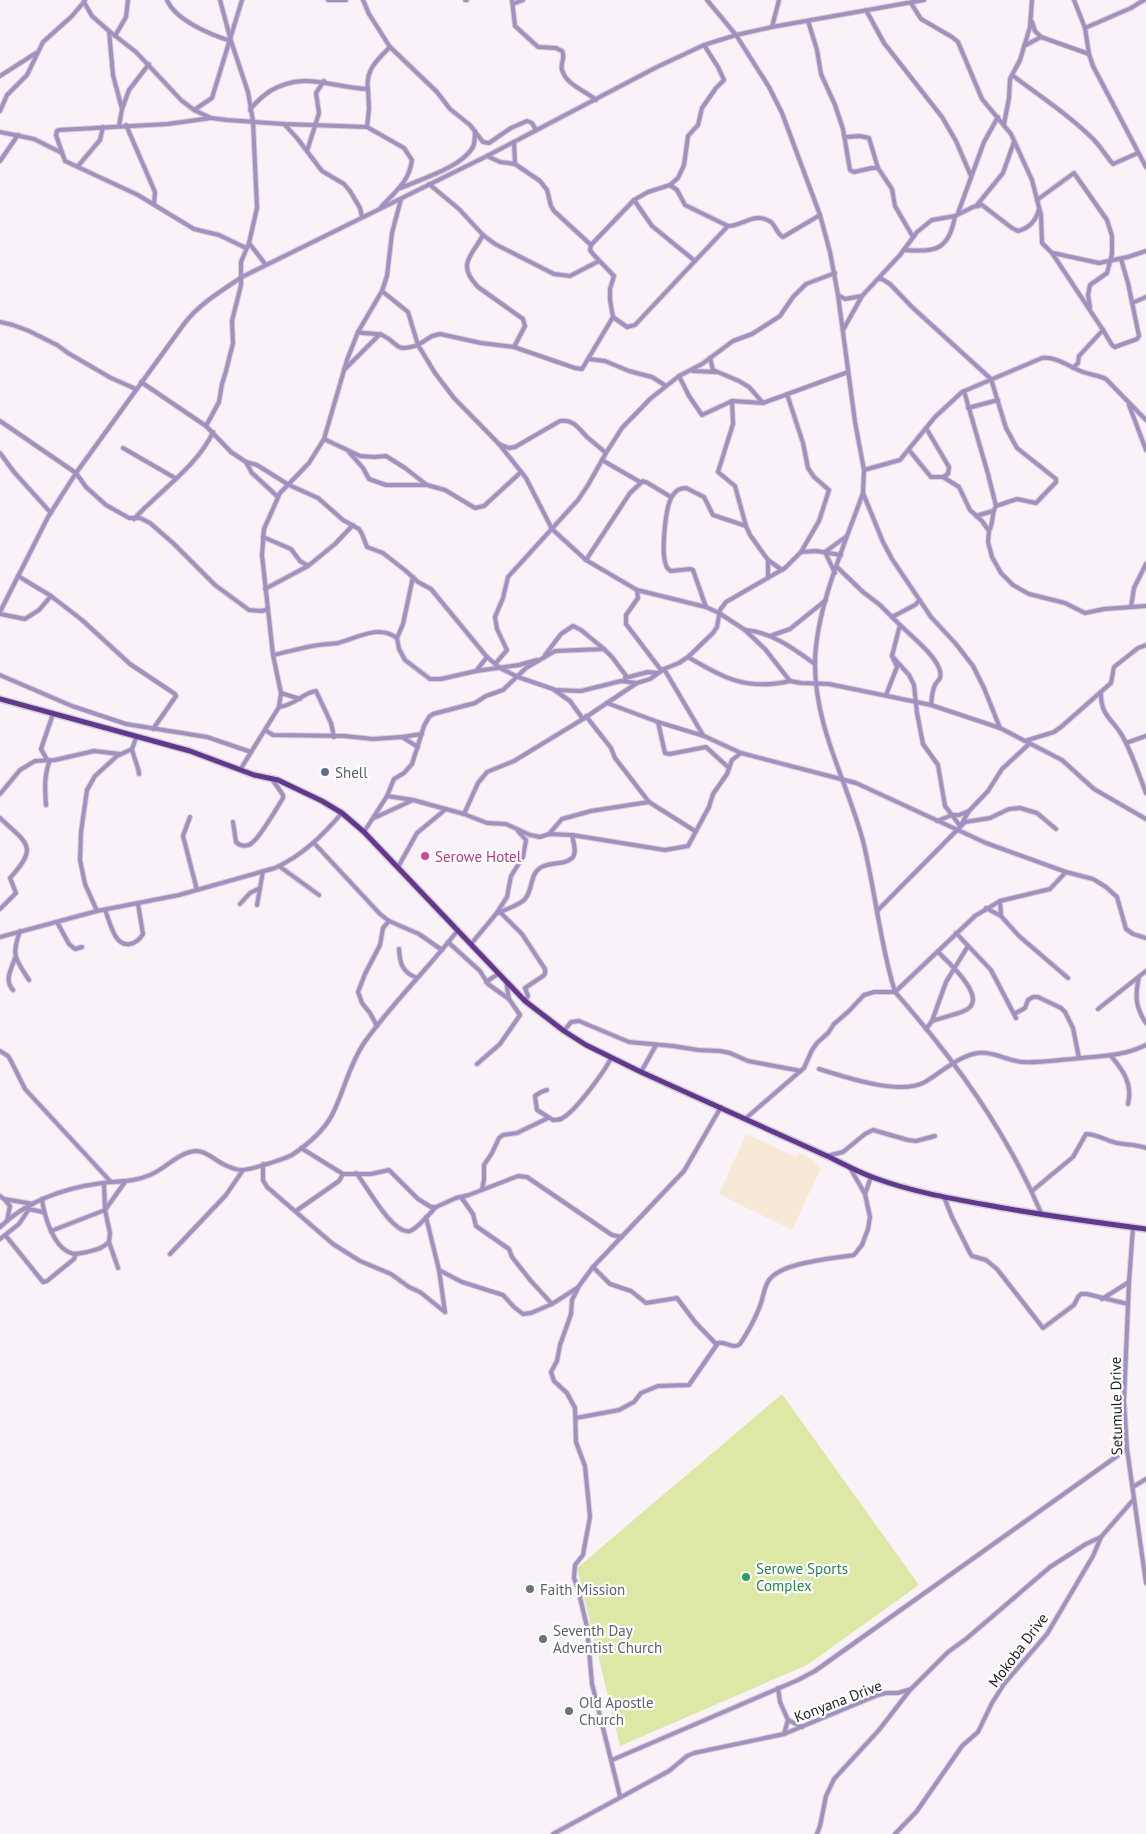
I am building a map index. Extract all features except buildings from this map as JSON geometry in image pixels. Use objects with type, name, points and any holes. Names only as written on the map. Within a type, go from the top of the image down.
[{"type":"main road","points":[[0,699],[136,738],[190,751],[240,770],[278,780],[296,787],[342,813],[398,866],[525,1001],[564,1031],[611,1058],[641,1072],[871,1177],[944,1197],[1042,1215],[1146,1229]]},
{"type":"street","points":[[115,36],[126,17],[128,0]]},
{"type":"street","points":[[167,0],[171,7],[189,22],[211,35],[231,41]]},
{"type":"street","points":[[206,426],[218,402],[233,343],[232,321],[242,277],[241,262],[249,243],[257,208],[253,121],[248,92],[220,0]]},
{"type":"street","points":[[194,110],[212,98],[242,0]]},
{"type":"street","points":[[328,0],[346,0]]},
{"type":"street","points":[[362,0],[390,47],[437,92],[450,109],[475,131],[484,142],[488,143],[503,135],[510,128],[527,121],[532,123],[536,130]]},
{"type":"street","points":[[523,0],[512,2],[512,17],[515,26],[538,46],[556,48],[562,51],[564,56],[562,68],[566,77],[596,100]]},
{"type":"street","points":[[707,0],[736,34],[776,100],[820,215],[835,274],[855,422],[864,470],[863,493],[826,600],[817,637],[816,683],[822,722],[862,841],[895,992],[955,1063],[995,1124],[1032,1191],[1042,1215]]},
{"type":"street","points":[[772,27],[779,0]]},
{"type":"street","points":[[51,596],[39,610],[25,619],[0,613],[51,513],[76,473],[188,318],[217,293],[242,277],[487,156],[657,67],[704,45],[736,34],[924,0]]},
{"type":"street","points":[[1032,0],[1032,21],[1034,28],[1041,37],[1088,54]]},
{"type":"street","points":[[1074,0],[1084,28],[1088,54],[1093,66],[1146,167]]},
{"type":"street","points":[[1084,28],[1131,8],[1144,0]]},
{"type":"street","points":[[0,111],[7,96],[27,75],[43,42],[71,17],[84,1],[92,16],[136,52],[181,100],[194,110],[211,118]]},
{"type":"street","points":[[907,2],[921,19],[958,42],[982,99],[1004,124],[1032,180],[1042,220],[1041,241],[1071,280],[1113,346],[1137,339],[1139,336],[1121,259]]},
{"type":"street","points":[[866,10],[884,43],[942,118],[956,141],[971,176]]},
{"type":"street","points":[[808,21],[822,74],[835,105],[845,138],[852,171],[878,168]]},
{"type":"street","points":[[1004,124],[1009,98],[1009,84],[1020,60],[1032,21]]},
{"type":"street","points":[[108,31],[113,74],[122,108]]},
{"type":"street","points":[[1024,46],[1041,37]]},
{"type":"street","points":[[358,332],[380,334],[399,348],[418,345],[432,336],[440,334],[481,343],[514,347],[578,369],[584,368],[613,317],[610,289],[614,276],[590,250],[591,245],[634,200],[648,192],[670,185],[681,174],[688,136],[698,125],[702,108],[724,80],[704,45]]},
{"type":"street","points":[[368,127],[369,73],[377,60],[390,47]]},
{"type":"street","points":[[0,76],[37,52]]},
{"type":"street","points":[[119,126],[122,108],[131,87],[148,64]]},
{"type":"street","points":[[1012,75],[1053,104],[1086,132],[1101,146],[1113,164],[1138,153]]},
{"type":"street","points":[[250,110],[267,93],[285,84],[299,80],[324,81],[368,89]]},
{"type":"street","points":[[308,151],[317,125],[319,108],[316,93],[324,81]]},
{"type":"street","points":[[904,250],[927,252],[936,249],[948,237],[988,132],[998,117]]},
{"type":"street","points":[[246,248],[219,236],[194,229],[138,195],[65,161],[56,135],[58,130],[181,123],[211,118],[284,124],[368,127],[404,148],[412,160],[409,174],[399,189],[378,210]]},
{"type":"street","points":[[284,124],[308,151],[322,171],[344,184],[350,191],[360,208],[362,217]]},
{"type":"street","points":[[126,126],[155,192],[154,204]]},
{"type":"street","points":[[78,166],[100,140],[103,127]]},
{"type":"street","points":[[399,189],[429,177],[462,159],[473,147],[475,131]]},
{"type":"street","points":[[0,132],[34,139],[62,153]]},
{"type":"street","points":[[0,161],[18,135]]},
{"type":"street","points":[[845,138],[860,136],[869,138],[878,168],[892,190],[895,206],[913,237]]},
{"type":"street","points":[[514,142],[515,164]]},
{"type":"street","points":[[842,331],[862,296],[904,250],[913,237],[932,220],[956,214],[977,205],[1003,173],[1014,142]]},
{"type":"street","points":[[487,156],[500,162],[515,164],[544,185],[554,211],[591,245]]},
{"type":"street","points":[[1142,161],[1146,158]]},
{"type":"street","points":[[1037,200],[1074,172],[1107,221],[1113,247],[1107,273],[1090,285],[1088,295],[1090,309]]},
{"type":"street","points":[[429,184],[495,244],[554,274],[570,276],[599,261]]},
{"type":"street","points":[[670,185],[677,190],[685,205],[728,226],[735,226],[748,219],[761,219],[772,222],[780,235],[783,236],[820,215]]},
{"type":"street","points":[[240,770],[280,708],[281,693],[273,656],[265,588],[262,556],[263,537],[280,493],[310,464],[324,439],[351,349],[358,332],[382,291],[387,276],[392,233],[401,198]]},
{"type":"street","points":[[634,200],[652,226],[695,261]]},
{"type":"street","points":[[977,205],[984,206],[1018,231],[1029,226],[1034,221],[1039,209]]},
{"type":"street","points":[[613,317],[627,327],[635,325],[728,226]]},
{"type":"street","points":[[483,235],[468,258],[466,265],[478,288],[523,319],[525,326],[514,347]]},
{"type":"street","points":[[249,243],[266,265]]},
{"type":"street","points":[[1052,253],[1099,262],[1121,259],[1146,251]]},
{"type":"street","points":[[495,664],[507,650],[497,629],[495,617],[503,598],[508,577],[584,493],[622,428],[650,400],[679,376],[692,371],[734,341],[752,334],[780,316],[793,297],[806,284],[835,274]]},
{"type":"street","points":[[878,279],[882,279],[890,284],[925,319],[991,379],[1006,428],[1017,448],[1054,476],[1056,482],[1036,503],[1017,499],[996,506],[993,511],[994,520],[989,531],[988,542],[990,551],[1001,573],[1013,585],[1029,594],[1065,603],[1085,613],[1104,609],[1146,606]]},
{"type":"street","points":[[382,291],[408,312],[418,345],[435,373],[454,398],[499,444],[528,481],[552,528],[586,560],[637,590],[694,606],[706,607],[719,613],[745,630],[766,649],[790,681]]},
{"type":"street","points":[[838,294],[845,299],[862,296]]},
{"type":"street","points":[[1132,303],[1146,297]]},
{"type":"street","points":[[0,322],[29,331],[57,345],[111,378],[136,389]]},
{"type":"street","points":[[1073,368],[1078,362],[1079,356],[1103,330]]},
{"type":"street","points":[[344,370],[380,334]]},
{"type":"street","points":[[351,349],[360,355]]},
{"type":"street","points":[[864,470],[898,461],[956,396],[964,391],[1046,357],[1083,373],[1106,379],[1146,420]]},
{"type":"street","points":[[710,358],[711,366],[716,372]]},
{"type":"street","points":[[589,359],[605,361],[629,371],[652,377],[666,386]]},
{"type":"street","points":[[692,371],[716,372],[739,381],[749,387],[763,403]]},
{"type":"street","points":[[679,376],[689,396],[702,415],[732,401],[763,403],[848,372]]},
{"type":"street","points":[[141,382],[206,426],[231,452],[246,462],[257,465],[289,485],[318,498],[343,520],[353,525],[362,534],[367,548],[383,553],[435,593],[487,657],[500,668],[518,677],[553,689],[582,691],[621,681],[627,677],[661,671]]},
{"type":"street","points":[[964,391],[996,506]]},
{"type":"street","points":[[464,814],[478,783],[487,772],[508,764],[585,718],[637,683],[650,679],[688,657],[714,633],[723,604],[791,564],[801,552],[816,528],[829,490],[814,477],[808,468],[803,443],[787,394]]},
{"type":"street","points":[[956,396],[966,401]]},
{"type":"street","points":[[968,408],[998,400]]},
{"type":"street","points":[[732,401],[733,424],[718,472],[735,486],[746,526],[768,560],[782,570]]},
{"type":"street","points":[[1128,403],[1146,450]]},
{"type":"street","points":[[0,421],[76,473],[86,488],[106,505],[129,518],[145,519],[173,543],[215,585],[249,610],[268,609]]},
{"type":"street","points":[[499,444],[515,448],[560,421],[566,421],[578,426],[606,453]]},
{"type":"street","points":[[926,428],[949,467],[948,474],[943,477]]},
{"type":"street","points":[[134,519],[203,449],[213,432]]},
{"type":"street","points":[[324,439],[360,456],[374,458],[386,456],[426,485]]},
{"type":"street","points":[[124,448],[176,478]]},
{"type":"street","points":[[909,450],[931,477],[943,477],[959,487],[970,510],[985,524],[989,531]]},
{"type":"street","points":[[349,451],[363,468],[369,479],[386,485],[426,485],[445,490],[479,509],[521,472]]},
{"type":"street","points":[[0,453],[14,472],[51,513]]},
{"type":"street","points":[[602,460],[671,497]]},
{"type":"street","points":[[246,462],[252,473],[278,497]]},
{"type":"street","points":[[586,560],[630,493],[644,481]]},
{"type":"street","points":[[706,607],[693,570],[671,571],[665,564],[666,518],[671,497],[678,490],[686,488],[704,497],[713,514],[746,526]]},
{"type":"street","points":[[863,493],[892,559],[931,618],[956,644],[973,666],[1000,728]]},
{"type":"street","points":[[976,516],[993,511]]},
{"type":"street","points":[[265,588],[308,566],[335,544],[353,525]]},
{"type":"street","points":[[825,552],[848,535]]},
{"type":"street","points":[[263,537],[291,549],[300,561],[308,566]]},
{"type":"street","points":[[801,552],[825,552],[841,555]]},
{"type":"street","points":[[825,552],[835,573]]},
{"type":"street","points":[[768,560],[768,578]]},
{"type":"street","points":[[1131,607],[1134,588],[1146,564]]},
{"type":"street","points":[[837,567],[931,654],[940,672],[940,680],[932,696],[932,705]]},
{"type":"street","points":[[18,576],[51,596],[82,620],[130,664],[176,695],[153,729]]},
{"type":"street","points":[[413,577],[403,624],[397,638],[399,649],[405,660],[423,676],[430,679],[441,679],[500,668],[541,658],[562,650],[604,649]]},
{"type":"street","points":[[637,590],[638,598],[626,615],[626,624],[661,671],[704,736]]},
{"type":"street","points":[[770,636],[790,628],[826,600]]},
{"type":"street","points":[[892,617],[915,605],[920,600]]},
{"type":"street","points":[[886,695],[897,667],[892,656],[900,625]]},
{"type":"street","points":[[364,832],[387,796],[394,779],[404,773],[412,764],[428,719],[433,714],[475,703],[486,696],[503,690],[524,670],[541,658],[560,634],[573,626],[581,630],[604,649],[627,677]]},
{"type":"street","points":[[745,630],[752,630],[770,636],[790,646],[815,664]]},
{"type":"street","points":[[273,656],[338,642],[369,633],[388,633],[397,638]]},
{"type":"street","points":[[877,911],[956,831],[969,811],[988,791],[1002,769],[1027,742],[1054,732],[1111,683],[1114,667],[1138,648],[1146,645]]},
{"type":"street","points":[[892,656],[909,675],[914,685],[915,701],[924,744],[938,765],[945,806],[961,825]]},
{"type":"street","points":[[476,671],[487,657]]},
{"type":"street","points":[[688,657],[716,674],[739,683],[772,685],[790,681],[816,683],[886,695],[932,705],[1000,728],[1046,750],[1053,756],[1066,762],[1094,790],[1146,819]]},
{"type":"street","points":[[0,675],[79,708],[126,724],[207,737],[251,752]]},
{"type":"street","points":[[621,681],[637,683]]},
{"type":"street","points":[[553,689],[570,701],[611,748],[615,758],[649,802],[695,831]]},
{"type":"street","points":[[280,708],[291,705],[312,691],[318,693],[331,723],[334,736]]},
{"type":"street","points":[[1101,692],[1104,712],[1118,729],[1126,743],[1146,793]]},
{"type":"street","points":[[281,693],[300,699]]},
{"type":"street","points":[[607,703],[658,722],[704,736],[741,753],[856,783],[956,831],[1066,872],[1093,879],[1106,887],[1119,900],[1123,923],[1126,929],[1133,934],[1146,938]]},
{"type":"street","points":[[46,805],[45,785],[49,763],[41,749],[53,714]]},
{"type":"street","points":[[658,722],[665,753],[670,754],[706,748],[729,768]]},
{"type":"street","points":[[265,730],[274,735],[334,736],[378,740],[422,734]]},
{"type":"street","points":[[1126,743],[1146,736]]},
{"type":"street","points":[[136,738],[132,748],[139,774]]},
{"type":"street","points":[[402,738],[418,747]]},
{"type":"street","points":[[97,911],[85,884],[80,860],[88,790],[93,779],[120,754],[132,748]]},
{"type":"street","points":[[0,794],[15,775],[24,767],[35,762],[94,751],[120,754]]},
{"type":"street","points":[[387,796],[413,800],[464,814],[487,823],[506,824],[536,836],[549,834],[572,835],[664,850],[688,846],[732,760],[741,753]]},
{"type":"street","points":[[233,822],[236,842],[240,846],[253,842],[283,795],[272,779]]},
{"type":"street","points":[[374,818],[413,800]]},
{"type":"street","points":[[549,834],[562,819],[591,811],[649,802]]},
{"type":"street","points":[[961,825],[967,821],[990,818],[1009,809],[1020,808],[1037,813],[1056,829]]},
{"type":"street","points":[[398,866],[417,833],[446,809]]},
{"type":"street","points":[[937,821],[952,814],[969,811]]},
{"type":"street","points":[[0,937],[97,911],[138,904],[197,890],[279,866],[299,855],[314,843],[342,813]]},
{"type":"street","points":[[190,817],[183,836],[197,890]]},
{"type":"street","points":[[0,818],[26,844],[28,850],[24,862],[10,878],[16,892],[0,909]]},
{"type":"street","points":[[471,944],[498,913],[507,897],[511,876],[523,857],[526,840],[517,829]]},
{"type":"street","points":[[498,913],[524,899],[528,894],[538,869],[546,864],[568,861],[572,858],[575,851],[572,835]]},
{"type":"street","points":[[526,840],[536,836]]},
{"type":"street","points":[[314,843],[380,914],[389,921],[419,934],[442,950]]},
{"type":"street","points":[[279,866],[319,895]]},
{"type":"street","points":[[257,905],[263,871]]},
{"type":"street","points":[[745,1119],[801,1071],[817,1043],[864,995],[874,992],[895,992],[956,933],[986,908],[1000,901],[1044,892],[1054,886],[1066,872]]},
{"type":"street","points":[[240,904],[250,893],[260,888]]},
{"type":"street","points":[[1000,901],[1001,916]]},
{"type":"street","points":[[105,910],[119,942],[130,944],[137,942],[143,934],[138,904]]},
{"type":"street","points":[[986,908],[1001,916],[1019,936],[1068,978]]},
{"type":"street","points":[[498,913],[522,934],[545,969],[543,976],[525,988],[528,996],[525,1001]]},
{"type":"street","points":[[376,1026],[362,1003],[358,992],[380,945],[383,928],[389,921]]},
{"type":"street","points":[[57,922],[71,946],[75,949],[82,947]]},
{"type":"street","points":[[76,1254],[74,1259],[47,1281],[43,1282],[1,1226],[32,1204],[51,1194],[104,1183],[134,1181],[152,1175],[190,1152],[199,1151],[224,1165],[243,1170],[290,1156],[302,1148],[323,1128],[331,1116],[347,1076],[363,1045],[376,1026],[458,930]]},
{"type":"street","points":[[13,990],[8,984],[8,978],[15,958],[15,946],[20,931]]},
{"type":"street","points":[[956,933],[991,970],[1016,1016],[1025,1008],[1028,1000],[1033,997],[1038,997],[1061,1008],[1065,1012],[1074,1033],[1079,1058]]},
{"type":"street","points":[[448,942],[478,970],[486,982],[509,1000],[520,1015],[500,1044],[477,1064]]},
{"type":"street","points":[[926,1029],[932,1020],[940,995],[968,946]]},
{"type":"street","points":[[399,949],[401,966],[416,978]]},
{"type":"street","points":[[932,1020],[966,1010],[973,1000],[972,991],[954,968],[938,952]]},
{"type":"street","points":[[15,958],[29,980]]},
{"type":"street","points":[[1098,1009],[1146,971]]},
{"type":"street","points":[[486,982],[498,974]]},
{"type":"street","points":[[1139,977],[1136,999],[1137,1007],[1146,1023]]},
{"type":"street","points":[[506,982],[509,1000]]},
{"type":"street","points":[[564,1031],[571,1022],[579,1021],[629,1042],[730,1052],[748,1061],[801,1071]]},
{"type":"street","points":[[641,1072],[656,1045]]},
{"type":"street","points":[[819,1069],[857,1081],[908,1088],[923,1083],[965,1057],[983,1053],[1020,1062],[1110,1056],[1125,1053],[1146,1045]]},
{"type":"street","points":[[0,1051],[11,1060],[24,1089],[111,1182]]},
{"type":"street","points":[[1110,1056],[1126,1075],[1128,1104]]},
{"type":"street","points":[[547,1090],[538,1093],[534,1098],[538,1112],[548,1118],[558,1120],[569,1114],[611,1058]]},
{"type":"street","points":[[439,1270],[462,1282],[503,1296],[523,1314],[552,1304],[578,1286],[684,1171],[721,1108]]},
{"type":"street","points":[[482,1189],[484,1164],[492,1153],[498,1138],[548,1118]]},
{"type":"street","points":[[827,1156],[843,1152],[865,1134],[873,1130],[916,1141],[935,1136]]},
{"type":"street","points":[[1032,1191],[1073,1157],[1086,1134],[1115,1143],[1137,1145],[1146,1148]]},
{"type":"street","points":[[302,1148],[343,1174],[371,1174],[389,1170],[422,1203],[436,1207]]},
{"type":"street","points":[[263,1164],[262,1175],[264,1183],[343,1250],[360,1261],[391,1274],[409,1287],[420,1292],[445,1312],[439,1270],[426,1217]]},
{"type":"street","points":[[576,1418],[619,1410],[634,1402],[641,1393],[658,1386],[689,1385],[721,1342],[734,1346],[740,1344],[749,1330],[766,1286],[773,1276],[788,1267],[854,1255],[858,1252],[868,1229],[870,1217],[865,1194],[850,1168]]},
{"type":"street","points":[[170,1254],[226,1195],[243,1170]]},
{"type":"street","points":[[356,1173],[363,1180],[383,1213],[406,1231],[411,1230],[436,1207],[518,1176],[527,1177],[610,1233],[623,1237]]},
{"type":"street","points":[[296,1211],[339,1181],[343,1174]]},
{"type":"street","points":[[865,1194],[871,1177]]},
{"type":"street","points":[[51,1231],[105,1210],[125,1182]]},
{"type":"street","points":[[104,1183],[105,1210],[110,1233],[109,1242],[118,1268]]},
{"type":"street","points":[[0,1196],[10,1206],[7,1220]]},
{"type":"street","points":[[461,1197],[472,1214],[476,1226],[509,1250],[512,1257],[552,1304]]},
{"type":"street","points":[[944,1197],[972,1256],[986,1260],[997,1268],[1044,1328],[1074,1305],[1082,1294],[1128,1304]]},
{"type":"street","points":[[4,1199],[25,1201],[32,1204]]},
{"type":"street","points":[[42,1199],[43,1212],[51,1231],[62,1247],[68,1252],[76,1254],[94,1250],[109,1242]]},
{"type":"street","points":[[27,1209],[43,1212]]},
{"type":"street","points":[[0,1239],[19,1224],[27,1209]]},
{"type":"street","name":"Setumule Drive","points":[[1133,1227],[1124,1401],[1127,1449],[1146,1583]]},
{"type":"street","points":[[594,1267],[610,1284],[631,1291],[646,1303],[677,1298],[695,1322],[717,1346]]},
{"type":"street","points":[[1102,1299],[1129,1282]]},
{"type":"street","points":[[578,1286],[572,1300],[571,1314],[560,1345],[557,1361],[551,1372],[557,1385],[572,1400],[576,1418],[576,1442],[586,1466],[590,1517],[583,1555],[575,1565],[574,1578],[587,1627],[592,1684],[620,1796]]},
{"type":"street","points":[[612,1760],[798,1680],[823,1666],[1127,1449]]},
{"type":"street","points":[[1133,1487],[1146,1479]]},
{"type":"street","name":"Mokoba Drive","points":[[895,1834],[921,1806],[962,1746],[978,1732],[992,1703],[1004,1684],[1047,1634],[1093,1556],[1101,1537],[1134,1499]]},
{"type":"street","points":[[817,1834],[826,1796],[834,1779],[879,1730],[911,1689],[948,1652],[966,1639],[1050,1567],[1086,1544],[1101,1537]]},
{"type":"street","points":[[778,1688],[780,1702],[788,1720],[802,1727]]},
{"type":"street","name":"Konyana Drive","points":[[553,1834],[669,1771],[687,1756],[694,1753],[784,1734],[886,1693],[898,1693],[911,1689]]},
{"type":"street","points":[[784,1734],[788,1720]]},
{"type":"shaded area","points":[[746,1134],[796,1157],[799,1153],[812,1159],[821,1168],[792,1230],[719,1194]]},
{"type":"green space","name":"Serowe Sports Complex","points":[[782,1394],[919,1585],[807,1665],[620,1746],[577,1568]]},
{"type":"place","name":"Shell","points":[[325,772]]},
{"type":"place","name":"Serowe Hotel","points":[[425,856]]},
{"type":"place","name":"Serowe Sports Complex","points":[[746,1577]]},
{"type":"place","name":"Faith Mission","points":[[530,1589]]},
{"type":"place","name":"Seventh Day Adventist Church","points":[[543,1639]]},
{"type":"place","name":"Old Apostle Church","points":[[569,1711]]}]
